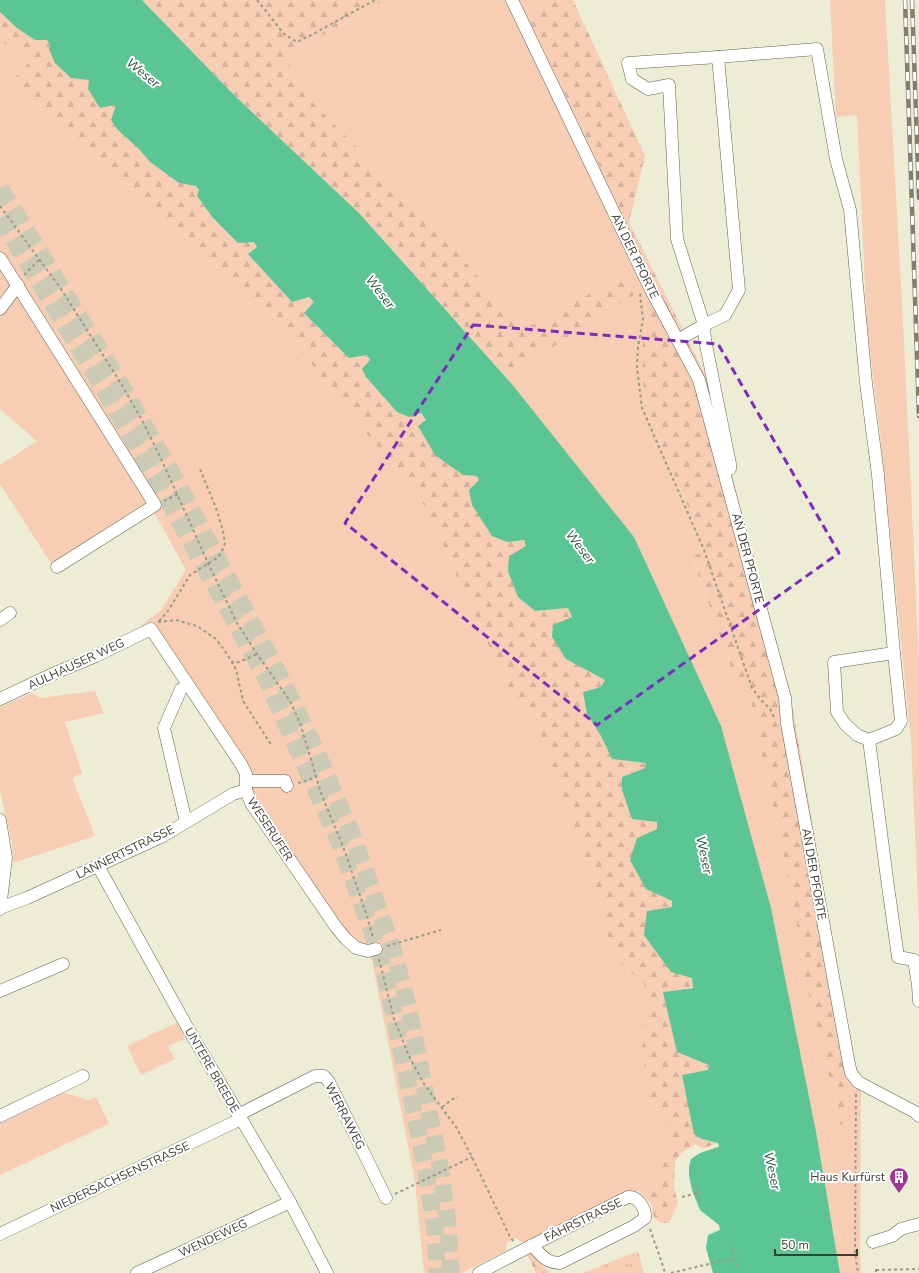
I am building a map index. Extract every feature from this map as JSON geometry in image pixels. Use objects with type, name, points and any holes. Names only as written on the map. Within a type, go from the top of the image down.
[{"type":"street","name":"AN DER PFORTE","points":[[512,0],[650,288],[699,380],[786,698],[787,724],[849,1064],[851,1073],[858,1082]]},
{"type":"street","points":[[728,486],[730,464],[705,340],[704,325],[677,239],[669,85],[648,89],[632,79],[628,63],[718,58],[817,49],[836,158],[850,210],[866,383],[878,476],[894,653],[900,721],[896,729],[870,740],[857,735],[845,724],[837,712],[834,662],[894,653]]},
{"type":"street","points":[[678,340],[725,315],[739,290],[718,58]]},
{"type":"street","points":[[0,258],[159,503],[57,567]]},
{"type":"street","points":[[0,309],[18,286]]},
{"type":"street","points":[[0,620],[10,613]]},
{"type":"street","name":"AULHAUSER WEG","points":[[0,699],[54,673],[96,656],[154,625]]},
{"type":"street","name":"WESERUFER","points":[[154,625],[241,764],[246,774],[246,786],[251,803],[336,926],[356,948],[368,951],[376,949]]},
{"type":"street","points":[[181,689],[164,728],[186,822]]},
{"type":"street","points":[[870,740],[898,957],[914,960],[919,1002]]},
{"type":"street","points":[[246,786],[285,781],[287,786]]},
{"type":"street","name":"LANNERTSTRASSE","points":[[0,908],[26,898],[163,836],[246,786]]},
{"type":"street","points":[[0,820],[6,858],[0,908]]},
{"type":"street","name":"UNTERE BREEDE","points":[[98,866],[186,1025],[290,1202],[327,1273]]},
{"type":"street","points":[[0,991],[63,964]]},
{"type":"street","points":[[0,1116],[83,1076]]},
{"type":"street","name":"WERRAWEG","points":[[239,1117],[315,1076],[324,1076],[329,1082],[386,1198]]},
{"type":"street","points":[[858,1082],[915,1112],[919,1116]]},
{"type":"street","name":"NIEDERSACHSENSTRASSE","points":[[0,1234],[239,1117]]},
{"type":"street","name":"FÄHRSTRASSE","points":[[478,1273],[631,1197],[638,1201],[642,1206],[645,1213],[645,1218]]},
{"type":"street","name":"WENDEWEG","points":[[137,1273],[290,1202]]},
{"type":"street","points":[[532,1245],[547,1261],[560,1263],[634,1226],[645,1218]]},
{"type":"street","points":[[872,1242],[892,1236],[901,1229],[919,1224]]},
{"type":"path","points":[[257,0],[284,34],[297,42],[375,0]]},
{"type":"path","points":[[0,206],[61,289],[120,382],[142,420],[178,494],[237,624],[290,701],[300,723],[316,777],[367,916],[394,1019],[404,1044],[424,1084],[456,1127],[510,1237],[520,1251]]},
{"type":"path","points":[[18,286],[22,278],[39,260]]},
{"type":"path","points":[[650,288],[640,295],[643,319],[638,347],[637,368],[642,408],[704,550],[752,688],[770,709],[778,726],[787,724]]},
{"type":"path","points":[[154,625],[168,611],[190,575],[217,558],[221,553],[224,543],[223,531],[216,508],[200,469]]},
{"type":"path","points":[[159,503],[178,494]]},
{"type":"path","points":[[154,625],[176,620],[197,626],[216,639],[236,669],[243,701],[272,746]]},
{"type":"path","points":[[230,659],[233,662],[239,662],[257,654]]},
{"type":"path","points":[[287,786],[316,777]]},
{"type":"path","points":[[376,949],[441,930]]},
{"type":"path","points":[[858,1082],[856,1090],[855,1242],[858,1273]]},
{"type":"path","points":[[442,1107],[457,1096]]},
{"type":"path","points":[[386,1198],[472,1157]]},
{"type":"path","points":[[696,1186],[700,1202]]},
{"type":"path","points":[[682,1197],[698,1194]]},
{"type":"path","points":[[645,1218],[658,1250],[664,1273]]},
{"type":"path","points":[[855,1242],[860,1241]]},
{"type":"path","points":[[732,1247],[737,1269]]},
{"type":"path","points":[[671,1273],[734,1258]]},
{"type":"path","points":[[876,1271],[919,1269]]},
{"type":"highlighted area","points":[[473,325],[718,344],[839,553],[597,725],[345,523]]},
{"type":"green space","points":[[142,0],[385,0],[323,35],[288,51],[289,66],[304,94],[428,219],[524,329],[623,276],[634,295],[506,377],[359,213],[234,95]]},
{"type":"green space","points":[[385,0],[545,0],[540,10],[526,6],[525,10],[656,283],[643,291],[646,311],[642,368],[645,407],[707,550],[692,558],[735,679],[751,703],[792,895],[806,983],[830,1080],[836,1094],[837,1117],[850,1123],[850,1084],[861,1075],[861,1273],[840,1273],[817,1137],[634,537],[506,377],[634,295],[623,276],[524,329],[428,219],[304,94],[289,66],[288,51],[323,35]]},
{"type":"green space","points":[[545,0],[573,0],[645,156],[629,222],[705,374],[791,698],[853,1062],[861,1075],[850,1084],[850,1123],[847,1125],[838,1124],[836,1094],[830,1080],[806,983],[792,895],[751,703],[735,679],[692,557],[707,550],[645,407],[642,361],[646,332],[646,304],[643,291],[656,283],[525,10],[526,5],[540,10]]},
{"type":"green space","points":[[830,0],[885,0],[903,321],[919,662],[919,925],[911,740],[880,433],[867,326],[857,115],[836,117]]},
{"type":"green space","points":[[0,12],[17,27],[47,40],[115,105],[111,120],[150,162],[179,183],[196,186],[199,190],[197,197],[213,218],[238,242],[254,242],[257,247],[248,254],[314,302],[304,313],[349,358],[367,355],[426,420],[418,426],[463,475],[477,475],[507,542],[524,540],[527,545],[535,611],[568,608],[572,617],[566,659],[605,680],[601,687],[601,736],[612,759],[646,763],[645,768],[622,777],[657,822],[657,829],[637,838],[646,888],[672,901],[693,987],[664,992],[709,1065],[708,1070],[682,1075],[687,1097],[702,1139],[718,1143],[702,1149],[696,1144],[680,1154],[675,1162],[674,1187],[678,1203],[669,1223],[661,1223],[654,1218],[651,1203],[639,1191],[657,1180],[668,1154],[671,1142],[667,1125],[645,1092],[646,1070],[641,1055],[647,1010],[644,984],[622,965],[603,927],[601,903],[533,712],[514,701],[427,509],[297,346],[186,244],[113,173],[10,83],[33,58],[21,46],[0,43]]},
{"type":"green space","points":[[0,43],[21,46],[33,58],[10,83],[113,173],[186,244],[297,346],[427,509],[514,701],[533,712],[601,903],[603,927],[622,965],[644,984],[647,1010],[641,1055],[646,1070],[645,1092],[667,1125],[671,1142],[668,1154],[657,1180],[639,1191],[526,1242],[522,1242],[516,1238],[507,1243],[506,1250],[504,1252],[462,1273],[424,1273],[415,1182],[372,960],[339,929],[245,793],[245,769],[142,625],[161,610],[186,570],[150,505],[52,565],[0,484],[0,465],[37,441],[0,409]]},
{"type":"green space","points":[[95,691],[104,713],[65,722],[82,773],[72,778],[95,836],[13,863],[12,842],[0,792],[0,707],[32,693],[40,698]]},
{"type":"green space","points":[[178,1022],[185,1039],[168,1046],[175,1059],[141,1075],[127,1046]]},
{"type":"green space","points":[[63,1092],[88,1100],[96,1097],[109,1124],[0,1175],[0,1122]]},
{"type":"green space","points":[[532,1249],[550,1273],[536,1273],[526,1252]]},
{"type":"green space","points":[[638,1251],[644,1273],[583,1273]]},
{"type":"water","name":"Weser","points":[[0,0],[142,0],[234,95],[359,213],[511,383],[634,537],[721,726],[771,908],[817,1137],[840,1273],[713,1273],[706,1248],[708,1235],[720,1230],[719,1225],[700,1210],[692,1190],[689,1167],[691,1159],[700,1153],[719,1146],[718,1143],[702,1139],[694,1134],[682,1075],[708,1070],[709,1065],[677,1052],[663,992],[693,988],[692,978],[671,972],[644,935],[647,911],[672,907],[672,901],[646,889],[630,860],[637,838],[657,829],[657,822],[632,819],[622,790],[622,777],[645,768],[646,763],[612,759],[601,736],[587,714],[583,692],[601,687],[605,680],[566,659],[552,637],[553,625],[572,617],[568,608],[535,611],[518,597],[508,571],[509,556],[526,546],[524,540],[507,542],[492,536],[472,505],[469,490],[479,480],[477,476],[463,475],[435,455],[418,426],[426,420],[421,413],[409,417],[397,412],[366,377],[362,369],[370,360],[367,355],[349,358],[304,313],[314,302],[309,297],[292,302],[248,254],[257,247],[254,242],[238,243],[213,218],[197,196],[199,190],[196,186],[179,183],[150,162],[139,149],[117,129],[111,120],[115,105],[100,108],[88,89],[89,80],[71,78],[55,63],[49,49],[50,44],[47,40],[35,40],[17,28],[0,12]]},
{"type":"tunnel","points":[[0,188],[116,376],[176,480],[277,670],[315,748],[353,836],[394,952],[409,1010],[439,1161],[448,1223],[451,1273]]},
{"type":"tunnel","points":[[0,218],[103,388],[162,490],[265,677],[339,842],[381,957],[425,1165],[435,1230],[437,1273]]},
{"type":"railway","points":[[905,0],[919,416]]},
{"type":"railway","points":[[912,0],[919,198]]},
{"type":"place","name":"Haus Kurfürst","points":[[899,1194]]}]
